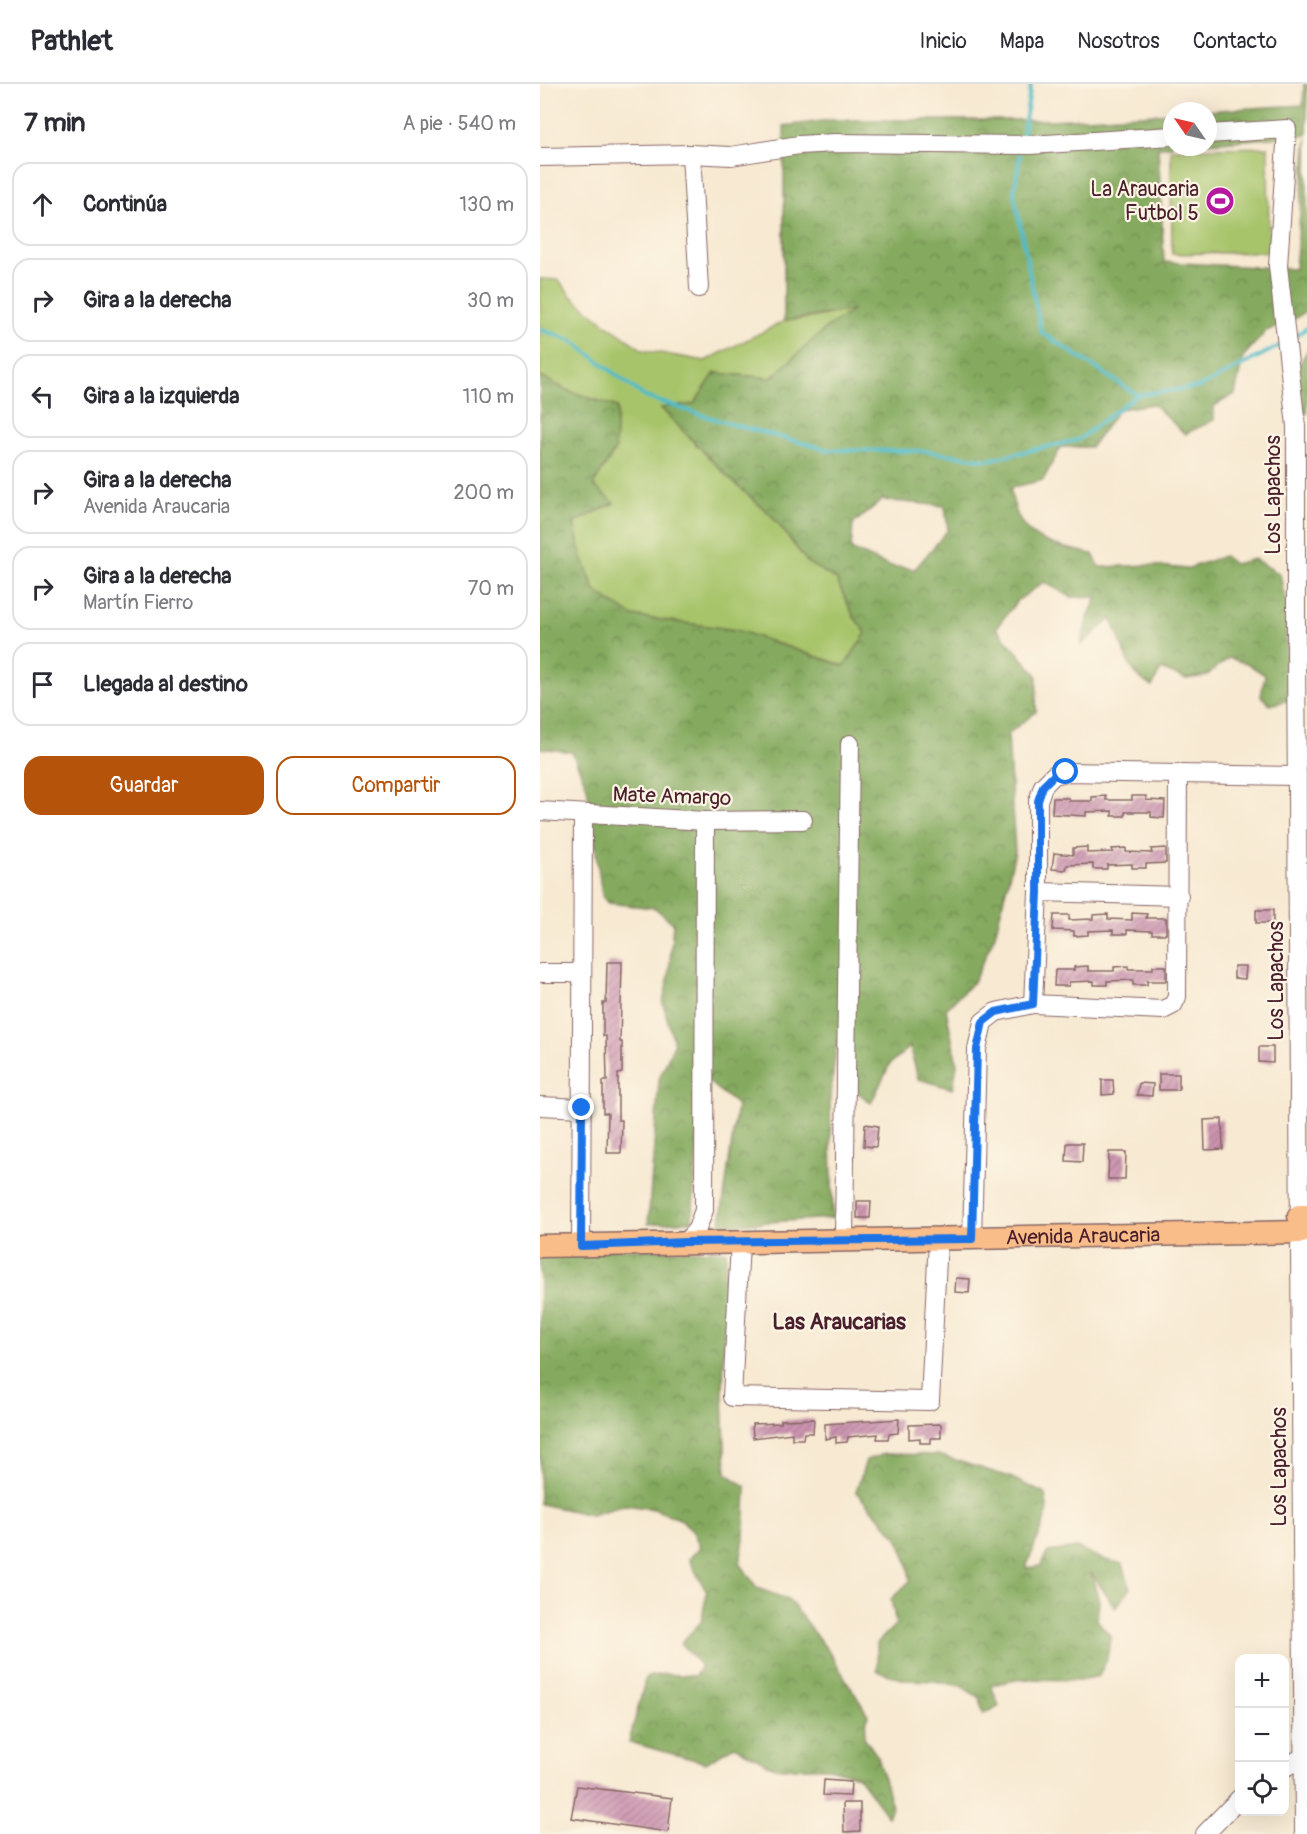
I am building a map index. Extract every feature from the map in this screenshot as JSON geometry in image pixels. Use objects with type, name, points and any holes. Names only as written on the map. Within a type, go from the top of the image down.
[{"type":"main road","name":"Avenida Araucaria","points":[[540,1246],[1303,1233]]},
{"type":"street","name":"Los Lapachos","points":[[1217,133],[1287,129],[1278,266],[1296,426],[1301,649],[1297,776],[1302,940],[1304,1834]]},
{"type":"street","points":[[540,157],[691,154],[731,156],[799,145],[835,143],[1030,145],[1163,137]]},
{"type":"street","points":[[691,154],[699,288]]},
{"type":"street","points":[[844,1241],[850,744]]},
{"type":"street","points":[[1033,1004],[1038,892],[1038,801],[1043,786],[1054,775],[1066,772],[1297,776]]},
{"type":"street","points":[[972,1239],[977,1049],[983,1022],[996,1012],[1033,1004],[1163,1010],[1173,1005],[1178,997],[1178,773]]},
{"type":"street","name":"Mate Amargo","points":[[540,811],[705,821],[803,820]]},
{"type":"street","points":[[581,1246],[583,814]]},
{"type":"street","points":[[686,1242],[697,1229],[704,1210],[705,821]]},
{"type":"street","points":[[1038,892],[1179,896]]},
{"type":"street","points":[[540,973],[582,973]]},
{"type":"street","points":[[540,1106],[582,1108]]},
{"type":"street","points":[[740,1242],[732,1397],[930,1401],[938,1239]]},
{"type":"street","points":[[1289,1765],[1303,1756]]},
{"type":"street","points":[[1205,1834],[1235,1802]]},
{"type":"green space","points":[[1304,84],[1307,84],[1307,135],[1217,142],[1217,110],[1303,105]]},
{"type":"green space","points":[[1163,114],[1163,147],[1158,147],[1164,262],[1295,269],[1307,138],[1307,310],[1298,317],[1266,331],[1243,357],[1235,394],[1214,406],[1214,420],[1185,434],[1153,404],[1119,409],[1091,447],[1061,447],[1043,480],[1010,488],[1018,516],[1031,533],[1050,543],[1093,554],[1099,567],[1151,565],[1186,569],[1224,556],[1234,564],[1254,559],[1280,574],[1289,605],[1286,632],[1289,679],[1287,701],[1270,705],[1261,696],[1265,675],[1248,664],[1229,658],[1206,676],[1185,679],[1161,669],[1152,687],[1142,680],[1129,664],[1111,619],[1081,645],[1087,620],[1097,597],[1071,597],[1044,582],[1017,601],[996,628],[1037,675],[1036,712],[1008,734],[1015,852],[995,935],[974,981],[946,1009],[957,1064],[953,1089],[918,1079],[910,1047],[890,1064],[871,1103],[844,1081],[837,1039],[830,1100],[833,1218],[720,1225],[737,1105],[702,1077],[692,1221],[648,1224],[659,1079],[674,1044],[663,1003],[669,975],[673,923],[655,908],[608,903],[602,895],[587,787],[572,752],[540,748],[540,376],[566,390],[617,407],[616,448],[593,485],[614,503],[574,523],[581,555],[595,591],[632,616],[737,630],[844,666],[866,633],[854,617],[836,579],[808,563],[773,517],[728,477],[661,408],[694,404],[715,373],[771,378],[824,330],[853,310],[784,321],[784,126],[831,120],[1050,120]],"holes":[[[882,500],[945,506],[948,530],[915,569],[889,566],[851,549],[853,524]]]},
{"type":"green space","name":"La Araucaria Futbol 5","points":[[1268,147],[1269,252],[1172,254],[1171,156],[1217,156],[1217,148]]},
{"type":"green space","points":[[540,279],[559,280],[571,296],[643,350],[705,361],[784,321],[854,309],[824,330],[771,378],[715,373],[694,404],[661,408],[728,477],[773,517],[808,563],[836,579],[854,617],[867,633],[845,666],[737,630],[632,616],[595,591],[581,555],[574,522],[616,448],[617,407],[566,390],[540,376]]},
{"type":"green space","points":[[1307,351],[1307,414],[1295,403],[1291,379]]},
{"type":"green space","points":[[540,1247],[726,1251],[723,1394],[726,1473],[746,1487],[744,1539],[740,1563],[757,1588],[789,1600],[829,1652],[868,1715],[864,1737],[878,1757],[892,1807],[888,1817],[858,1776],[828,1768],[775,1768],[734,1746],[706,1763],[629,1742],[646,1677],[665,1674],[695,1676],[701,1666],[681,1643],[701,1622],[707,1593],[689,1559],[700,1547],[693,1532],[682,1520],[654,1509],[625,1505],[591,1515],[540,1504]]},
{"type":"green space","points":[[884,1454],[938,1455],[1010,1477],[1045,1494],[1048,1511],[1026,1568],[1040,1566],[1048,1552],[1078,1548],[1102,1559],[1123,1564],[1130,1589],[1115,1608],[1091,1572],[1099,1601],[1097,1620],[1111,1637],[1107,1658],[1099,1676],[1080,1680],[1021,1679],[991,1685],[999,1706],[983,1714],[980,1698],[961,1686],[934,1681],[905,1680],[877,1671],[877,1643],[896,1624],[891,1599],[910,1581],[908,1565],[898,1538],[856,1492],[866,1460]]},
{"type":"building","points":[[1106,796],[1106,800],[1132,800],[1132,796],[1146,796],[1146,800],[1165,801],[1164,818],[1151,817],[1151,812],[1125,812],[1125,816],[1112,816],[1112,811],[1086,812],[1086,816],[1052,814],[1053,798],[1092,801],[1092,797]]},
{"type":"building","points":[[1087,847],[1087,853],[1113,852],[1112,849],[1126,848],[1126,852],[1152,853],[1151,849],[1166,848],[1166,863],[1146,864],[1146,868],[1132,868],[1132,864],[1107,865],[1107,869],[1093,869],[1093,864],[1067,865],[1066,870],[1052,869],[1054,853],[1073,855],[1073,848]]},
{"type":"building","points":[[1256,910],[1273,910],[1273,923],[1256,923]]},
{"type":"building","points":[[1132,913],[1147,914],[1146,918],[1166,918],[1166,934],[1127,930],[1127,934],[1113,934],[1113,930],[1088,931],[1088,935],[1074,936],[1074,931],[1053,930],[1054,915],[1069,915],[1069,920],[1093,919],[1093,915],[1108,914],[1108,919],[1132,920]]},
{"type":"building","points":[[607,962],[622,962],[620,1042],[622,1042],[622,1073],[618,1074],[618,1120],[622,1120],[621,1153],[607,1153],[608,1113],[603,1113],[603,1081],[607,1081],[603,1003],[606,1003]]},
{"type":"building","points":[[1088,966],[1088,971],[1114,971],[1114,967],[1153,969],[1153,966],[1166,966],[1166,981],[1147,981],[1147,985],[1133,985],[1133,980],[1107,981],[1107,985],[1094,985],[1094,981],[1069,982],[1069,986],[1054,986],[1055,970],[1074,970],[1074,967]]},
{"type":"building","points":[[1234,966],[1246,966],[1245,979],[1234,978]]},
{"type":"building","points":[[1259,1047],[1273,1047],[1273,1063],[1259,1062]]},
{"type":"building","points":[[1159,1074],[1179,1074],[1179,1090],[1159,1090]]},
{"type":"building","points":[[1102,1080],[1113,1080],[1114,1094],[1102,1095]]},
{"type":"building","points":[[1139,1083],[1153,1084],[1152,1096],[1137,1095]]},
{"type":"building","points":[[1222,1119],[1223,1149],[1205,1150],[1204,1120]]},
{"type":"building","points":[[865,1124],[878,1126],[876,1147],[864,1146]]},
{"type":"building","points":[[1067,1143],[1083,1143],[1082,1162],[1066,1161]]},
{"type":"building","points":[[1109,1152],[1126,1152],[1125,1179],[1108,1179]]},
{"type":"building","points":[[857,1201],[871,1201],[870,1218],[857,1218]]},
{"type":"building","points":[[956,1278],[970,1279],[969,1293],[955,1292]]},
{"type":"building","points":[[814,1419],[813,1433],[804,1433],[803,1439],[792,1439],[792,1433],[753,1438],[752,1424]]},
{"type":"building","points":[[899,1419],[898,1433],[889,1434],[888,1439],[877,1439],[878,1434],[848,1437],[847,1442],[836,1443],[836,1437],[825,1439],[825,1424]]},
{"type":"building","points":[[941,1424],[941,1438],[931,1438],[931,1443],[920,1443],[920,1438],[909,1439],[909,1425]]},
{"type":"building","points":[[824,1780],[851,1782],[850,1796],[823,1795]]},
{"type":"building","points":[[577,1786],[672,1798],[668,1832],[571,1818]]},
{"type":"building","points":[[843,1803],[860,1803],[860,1831],[844,1832]]},
{"type":"waterway","points":[[1023,134],[1031,84]]},
{"type":"waterway","points":[[1020,155],[1014,193],[1041,332],[1137,395]]},
{"type":"waterway","points":[[1293,337],[1307,328]]},
{"type":"waterway","points":[[540,329],[573,341],[645,397],[731,424],[829,450],[925,451],[987,460],[1078,440],[1137,395],[1200,387],[1281,345]]},
{"type":"place","name":"La Araucaria Futbol 5","points":[[1220,201]]},
{"type":"district","name":"Las Araucarias","points":[[839,1321]]},
{"type":"route","points":[[582,1108],[581,1246],[686,1242],[972,1239],[977,1049],[983,1022],[996,1012],[1033,1004],[1038,892],[1038,801],[1043,786],[1054,775],[1066,772]]}]
